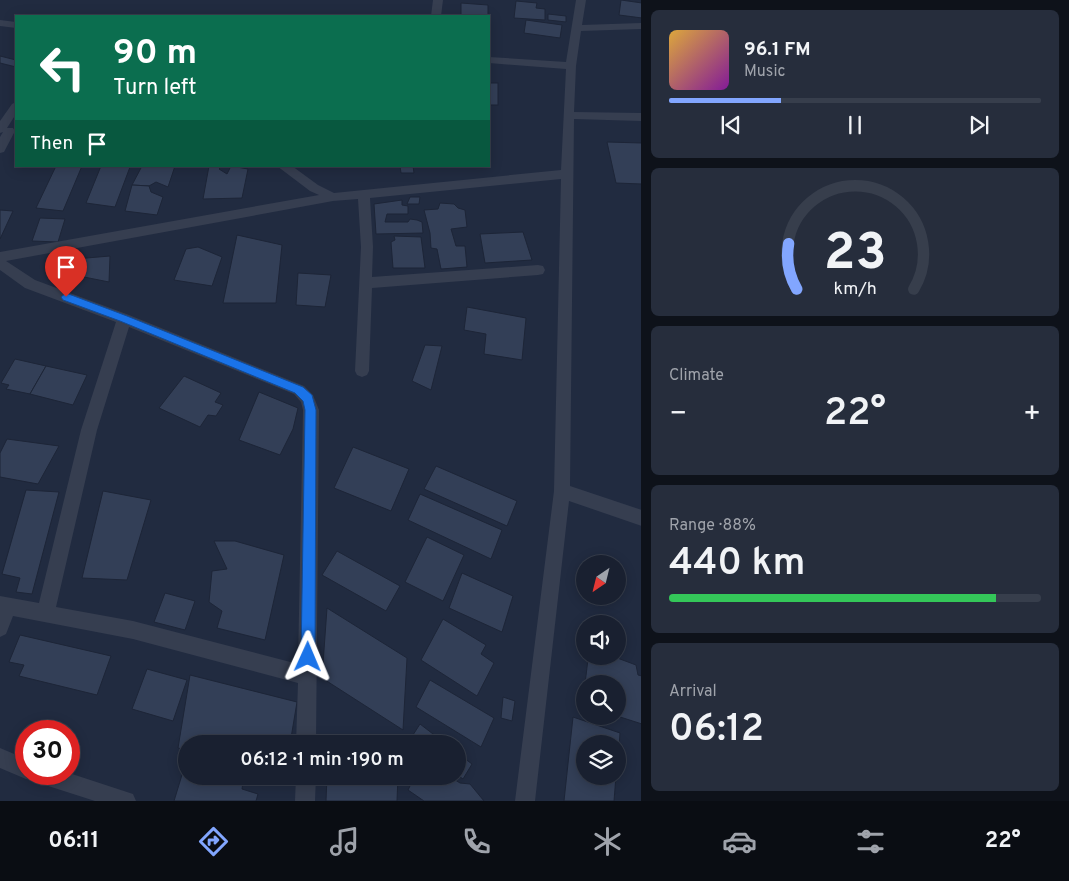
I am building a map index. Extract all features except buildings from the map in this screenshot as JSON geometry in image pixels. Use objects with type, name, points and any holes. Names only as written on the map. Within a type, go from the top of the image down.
[{"type":"street","points":[[436,15],[438,0]]},
{"type":"street","points":[[525,801],[562,491],[568,114],[571,66],[581,0]]},
{"type":"street","points":[[0,23],[15,25]]},
{"type":"street","points":[[576,28],[641,26]]},
{"type":"street","points":[[490,60],[571,66]]},
{"type":"street","points":[[0,149],[15,108]]},
{"type":"street","points":[[568,114],[641,117]]},
{"type":"street","points":[[284,167],[314,188],[333,197]]},
{"type":"street","points":[[0,257],[333,197],[566,174]]},
{"type":"street","points":[[362,371],[367,247],[364,194]]},
{"type":"street","points":[[0,263],[30,284],[124,318],[299,390],[308,399],[311,410],[306,735]]},
{"type":"street","points":[[366,283],[538,270]]},
{"type":"street","points":[[45,614],[89,430],[124,318]]},
{"type":"street","points":[[562,491],[641,518]]},
{"type":"street","points":[[0,628],[4,606],[133,630],[308,676]]},
{"type":"street","points":[[0,758],[15,764]]},
{"type":"street","points":[[76,785],[126,801]]},
{"type":"street","points":[[305,801],[306,785]]},
{"type":"route","points":[[66,297],[124,318],[299,390],[308,399],[311,410],[308,657]]}]
